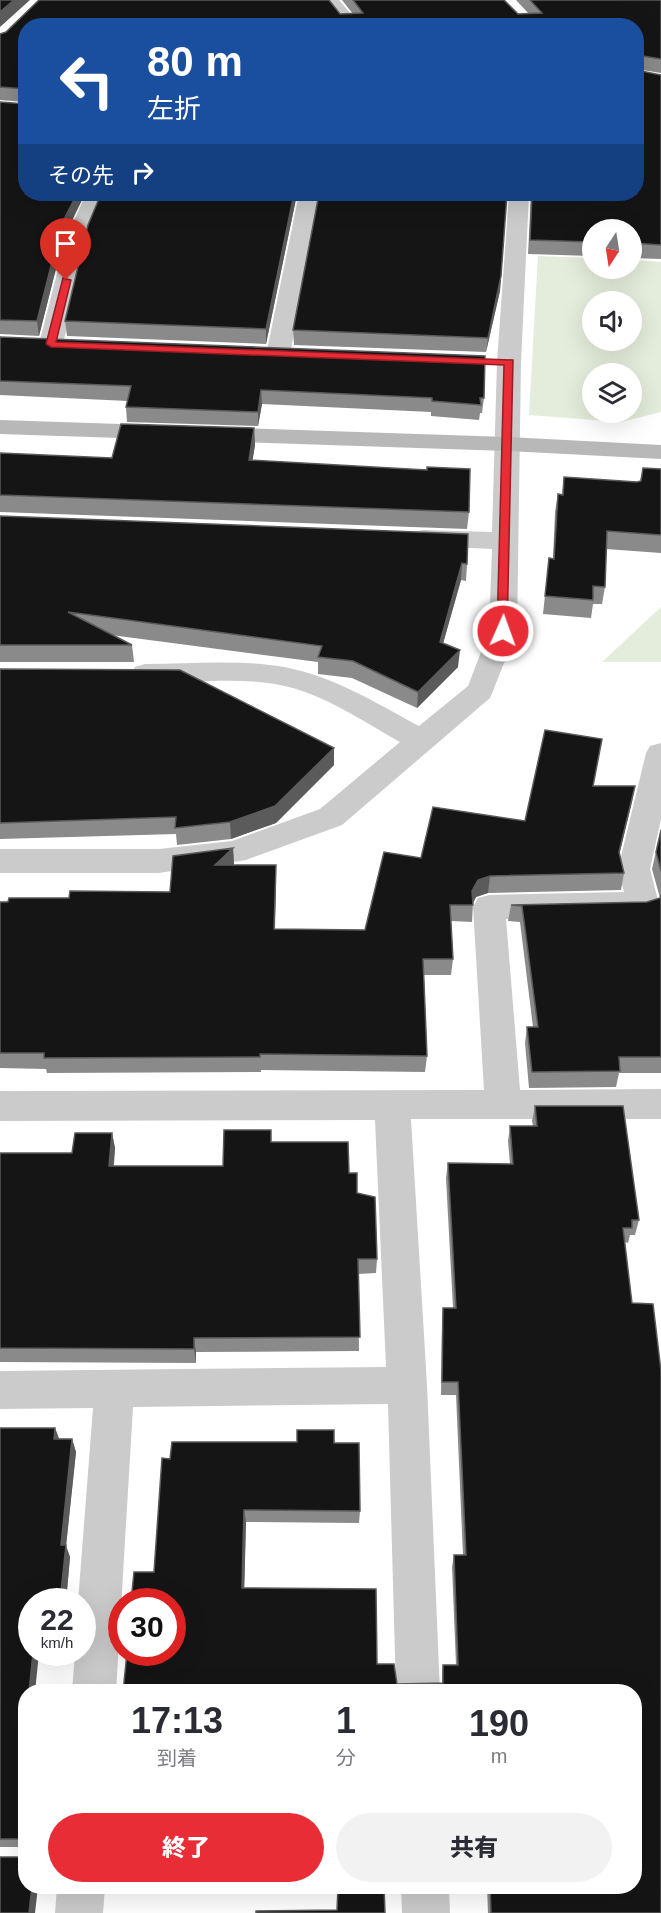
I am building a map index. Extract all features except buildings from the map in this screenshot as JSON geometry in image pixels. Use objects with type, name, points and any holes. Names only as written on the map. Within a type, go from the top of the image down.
[{"type":"street","points":[[330,0],[345,18]]},
{"type":"street","points":[[75,345],[41,344],[77,238],[93,201]]},
{"type":"street","points":[[254,354],[289,355],[308,201]]},
{"type":"street","points":[[0,861],[159,861],[236,852],[332,817],[480,691],[503,631],[507,444],[498,362],[518,201]]},
{"type":"street","points":[[0,427],[507,444],[661,452]]},
{"type":"street","points":[[400,537],[505,541]]},
{"type":"street","points":[[119,674],[250,674],[301,681],[351,703],[422,741]]},
{"type":"street","points":[[503,1104],[489,907],[652,904],[634,868],[661,753]]},
{"type":"street","points":[[0,1106],[661,1104],[661,1108]]},
{"type":"street","points":[[392,1105],[407,1385],[418,1684]]},
{"type":"street","points":[[0,1390],[407,1385]]},
{"type":"street","points":[[95,1684],[114,1389]]},
{"type":"street","points":[[79,1913],[80,1894]]},
{"type":"street","points":[[425,1894],[426,1913]]},
{"type":"green space","points":[[538,256],[582,258],[582,279],[642,279],[642,261],[661,262],[661,412],[642,417],[642,363],[582,363],[582,419],[529,415]]},
{"type":"green space","points":[[661,607],[661,662],[602,662]]},
{"type":"route","points":[[66,280],[51,344],[278,355],[509,362],[503,631]]}]
